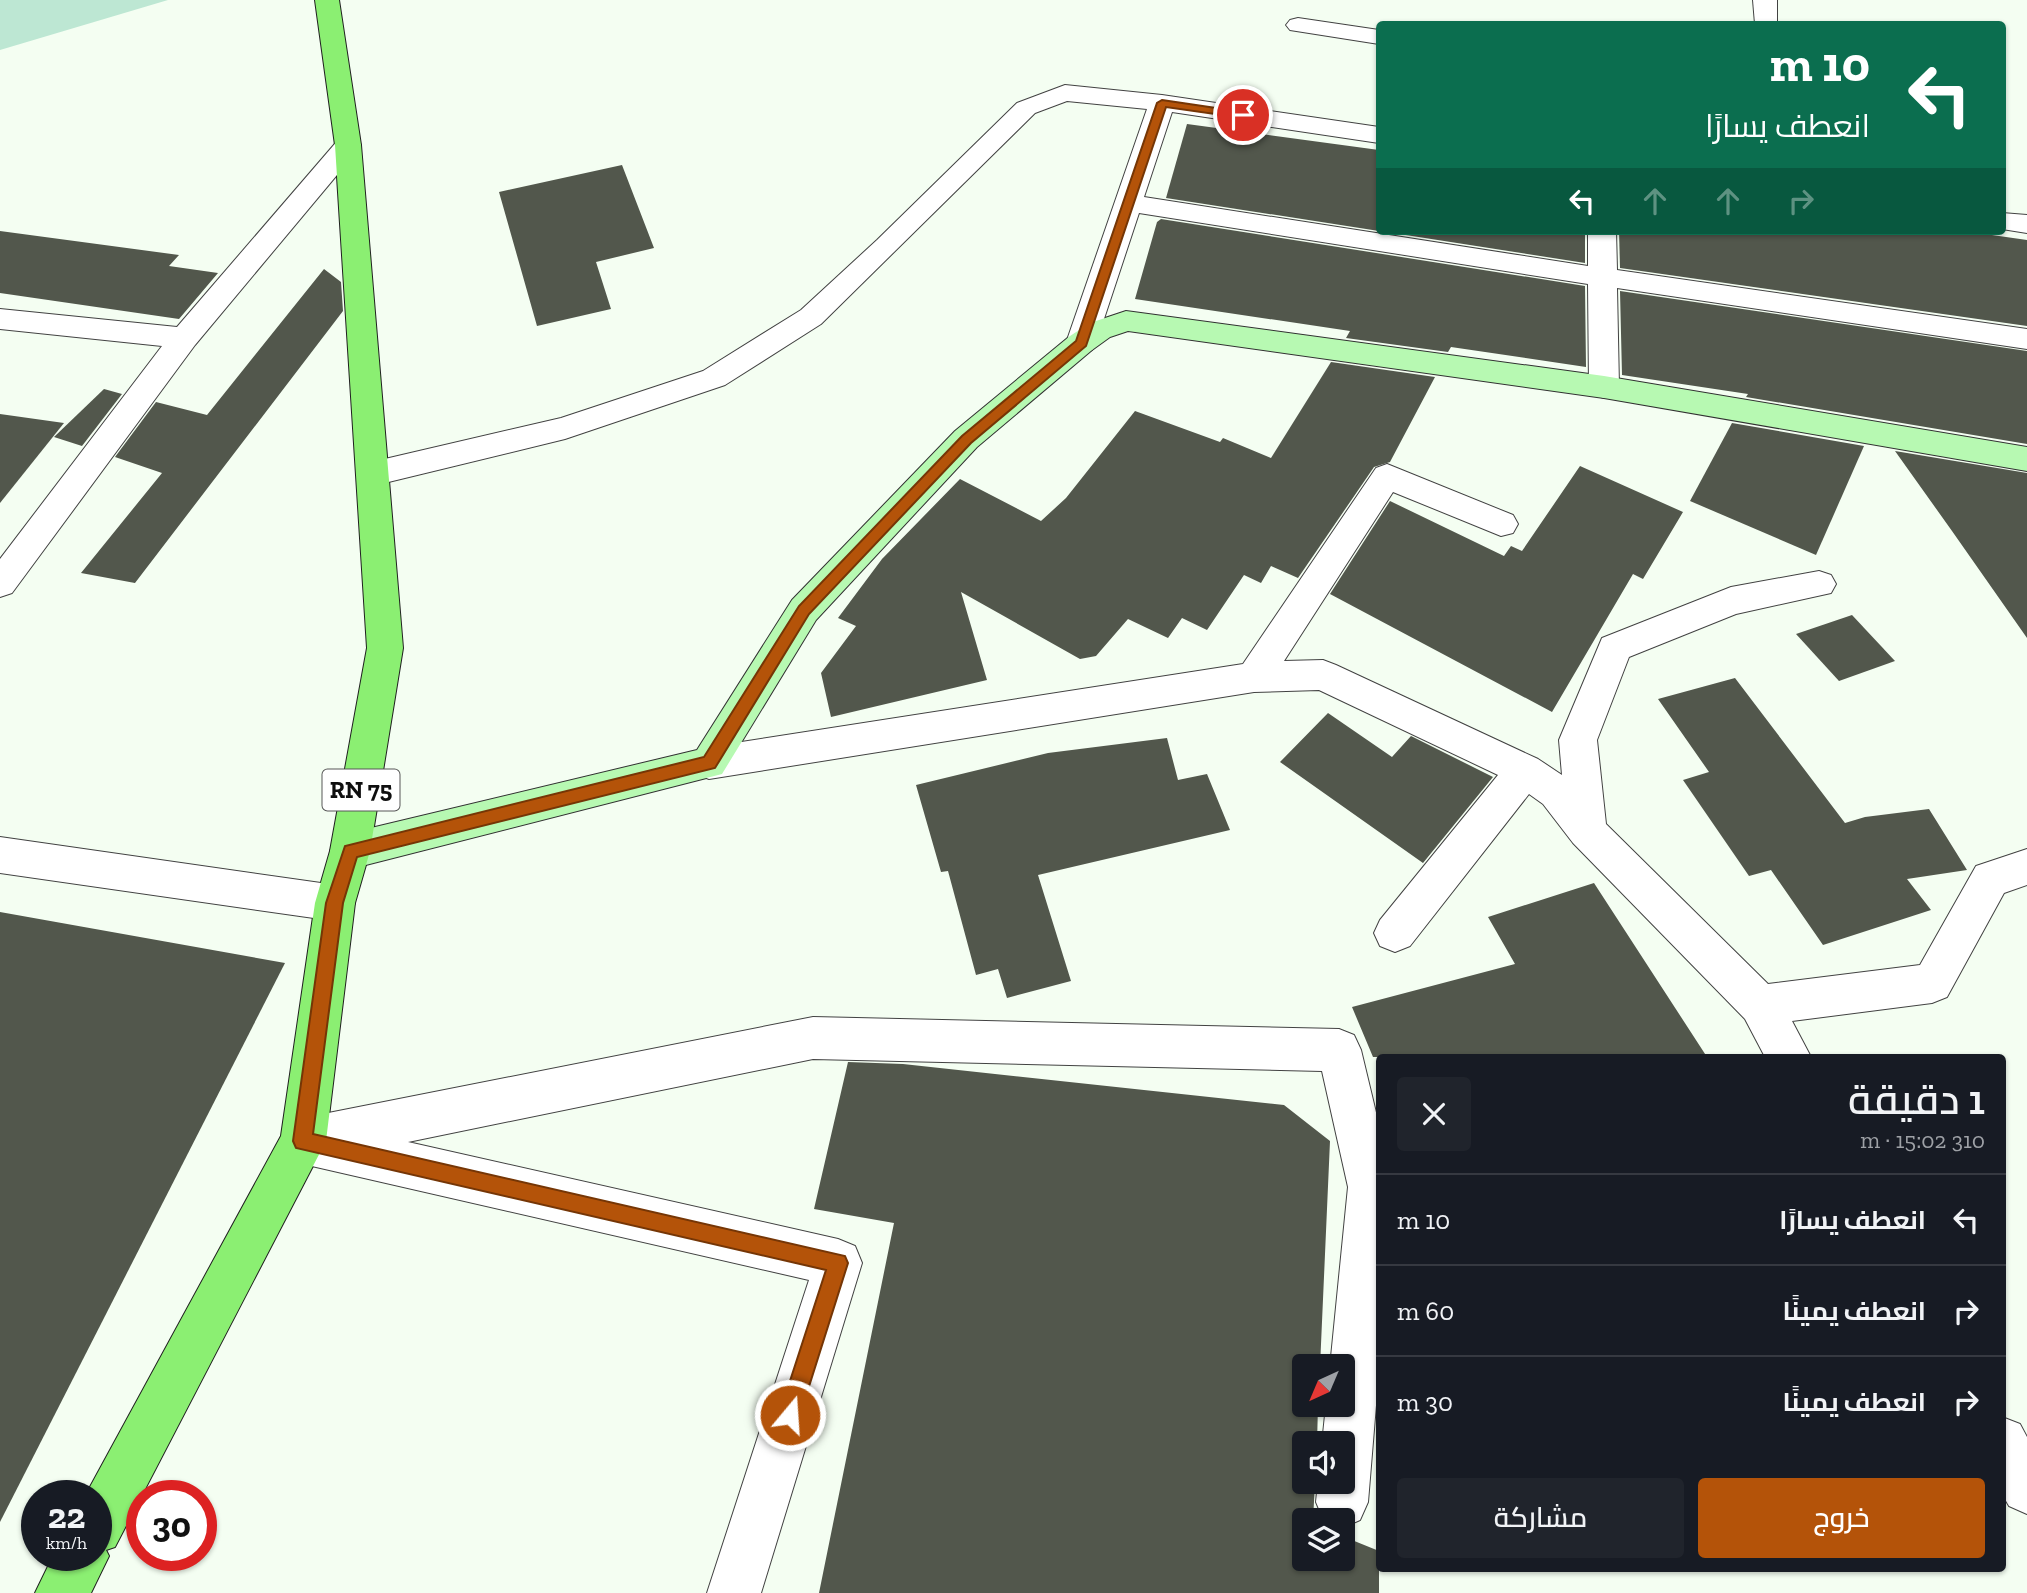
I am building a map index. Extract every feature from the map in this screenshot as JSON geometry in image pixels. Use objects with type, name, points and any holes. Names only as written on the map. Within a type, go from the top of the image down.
[{"type":"main road","name":"RN 75","points":[[112,1498],[303,1141],[335,903],[350,851],[385,648],[348,145],[327,0]]},
{"type":"main road","points":[[62,1593],[74,1571]]},
{"type":"street","points":[[1765,0],[1766,21]]},
{"type":"street","points":[[1298,25],[1376,37]]},
{"type":"street","points":[[372,474],[565,428],[714,378],[811,317],[1026,108],[1065,93],[1162,103],[1376,135]]},
{"type":"street","points":[[1081,343],[1162,103]]},
{"type":"street","points":[[0,584],[184,338],[348,145]]},
{"type":"street","points":[[1130,203],[1602,277],[2027,339]]},
{"type":"street","points":[[2006,221],[2027,224]]},
{"type":"street","points":[[1602,235],[1604,387]]},
{"type":"street","points":[[0,319],[184,338]]},
{"type":"street","points":[[709,763],[804,610],[966,439],[1081,343],[1100,330],[1126,321],[1604,387],[2027,459]]},
{"type":"street","points":[[1255,677],[1387,476],[1501,524]]},
{"type":"street","points":[[1587,831],[1578,740],[1615,648],[1731,601],[1819,584]]},
{"type":"street","points":[[350,851],[709,763],[1255,677],[1323,675],[1525,770],[1558,792],[1587,831],[1760,1004],[1787,1054]]},
{"type":"street","points":[[1395,933],[1525,770]]},
{"type":"street","points":[[0,855],[335,903]]},
{"type":"street","points":[[1760,1004],[1932,983],[1990,879],[2027,867]]},
{"type":"street","points":[[303,1141],[813,1038],[1339,1050],[1375,1187],[1342,1502]]},
{"type":"street","points":[[303,1141],[838,1263],[734,1593]]},
{"type":"street","points":[[2006,1449],[2027,1488]]},
{"type":"green space","points":[[0,0],[168,0],[0,50]]},
{"type":"building","points":[[1187,124],[1376,150],[1376,231],[1166,198]]},
{"type":"building","points":[[622,165],[654,248],[596,262],[611,309],[537,326],[499,192]]},
{"type":"building","points":[[1161,219],[1585,286],[1586,367],[1451,347],[1448,352],[1346,338],[1350,331],[1135,299],[1157,222]]},
{"type":"building","points":[[0,231],[179,255],[169,266],[218,273],[179,319],[0,293]]},
{"type":"building","points":[[1406,235],[1585,235],[1585,263]]},
{"type":"building","points":[[1619,235],[1992,235],[2027,240],[2027,326],[1620,268]]},
{"type":"building","points":[[324,269],[341,282],[343,311],[135,583],[81,573],[162,473],[115,457],[156,402],[207,415]]},
{"type":"building","points":[[1620,291],[2027,351],[2027,444],[1746,397],[1748,394],[1622,375]]},
{"type":"building","points":[[1331,362],[1435,377],[1390,462],[1374,467],[1298,578],[1271,566],[1261,583],[1244,575],[1207,630],[1182,618],[1168,638],[1128,619],[1096,656],[1080,659],[961,592],[987,680],[831,717],[821,673],[856,626],[838,618],[882,559],[960,479],[1041,521],[1066,498],[1135,411],[1220,442],[1223,438],[1271,458]]},
{"type":"building","points":[[104,389],[122,394],[82,446],[54,437]]},
{"type":"building","points":[[0,414],[64,423],[0,503]]},
{"type":"building","points":[[1732,423],[1864,446],[1816,555],[1690,501]]},
{"type":"building","points":[[1895,451],[2027,473],[2027,638],[1952,531]]},
{"type":"building","points":[[1580,466],[1683,512],[1643,579],[1633,574],[1552,712],[1330,594],[1390,501],[1504,556],[1511,546],[1522,551]]},
{"type":"building","points":[[1852,615],[1895,661],[1839,681],[1796,634]]},
{"type":"building","points":[[1735,678],[1845,823],[1865,817],[1929,809],[1967,870],[1907,879],[1931,910],[1823,945],[1771,870],[1749,876],[1683,780],[1709,772],[1658,699]]},
{"type":"building","points":[[1328,713],[1392,757],[1411,736],[1493,777],[1423,863],[1280,762]]},
{"type":"building","points":[[1167,738],[1178,780],[1207,774],[1230,830],[1038,875],[1071,981],[1007,998],[998,969],[976,975],[948,871],[941,872],[916,785],[1048,753]]},
{"type":"building","points":[[1594,883],[1705,1054],[1376,1054],[1376,1057],[1373,1057],[1352,1007],[1515,964],[1488,917]]},
{"type":"building","points":[[0,912],[285,963],[21,1480],[0,1522]]},
{"type":"building","points":[[848,1062],[903,1064],[1284,1105],[1330,1141],[1321,1354],[1292,1354],[1292,1418],[1318,1418],[1317,1431],[1292,1431],[1292,1494],[1314,1494],[1314,1508],[1292,1508],[1292,1571],[1355,1571],[1355,1541],[1376,1550],[1379,1593],[819,1593],[894,1223],[814,1209]]},
{"type":"route","points":[[790,1415],[838,1263],[303,1141],[335,903],[350,851],[709,763],[804,610],[966,439],[1081,343],[1162,103],[1243,115]]}]
